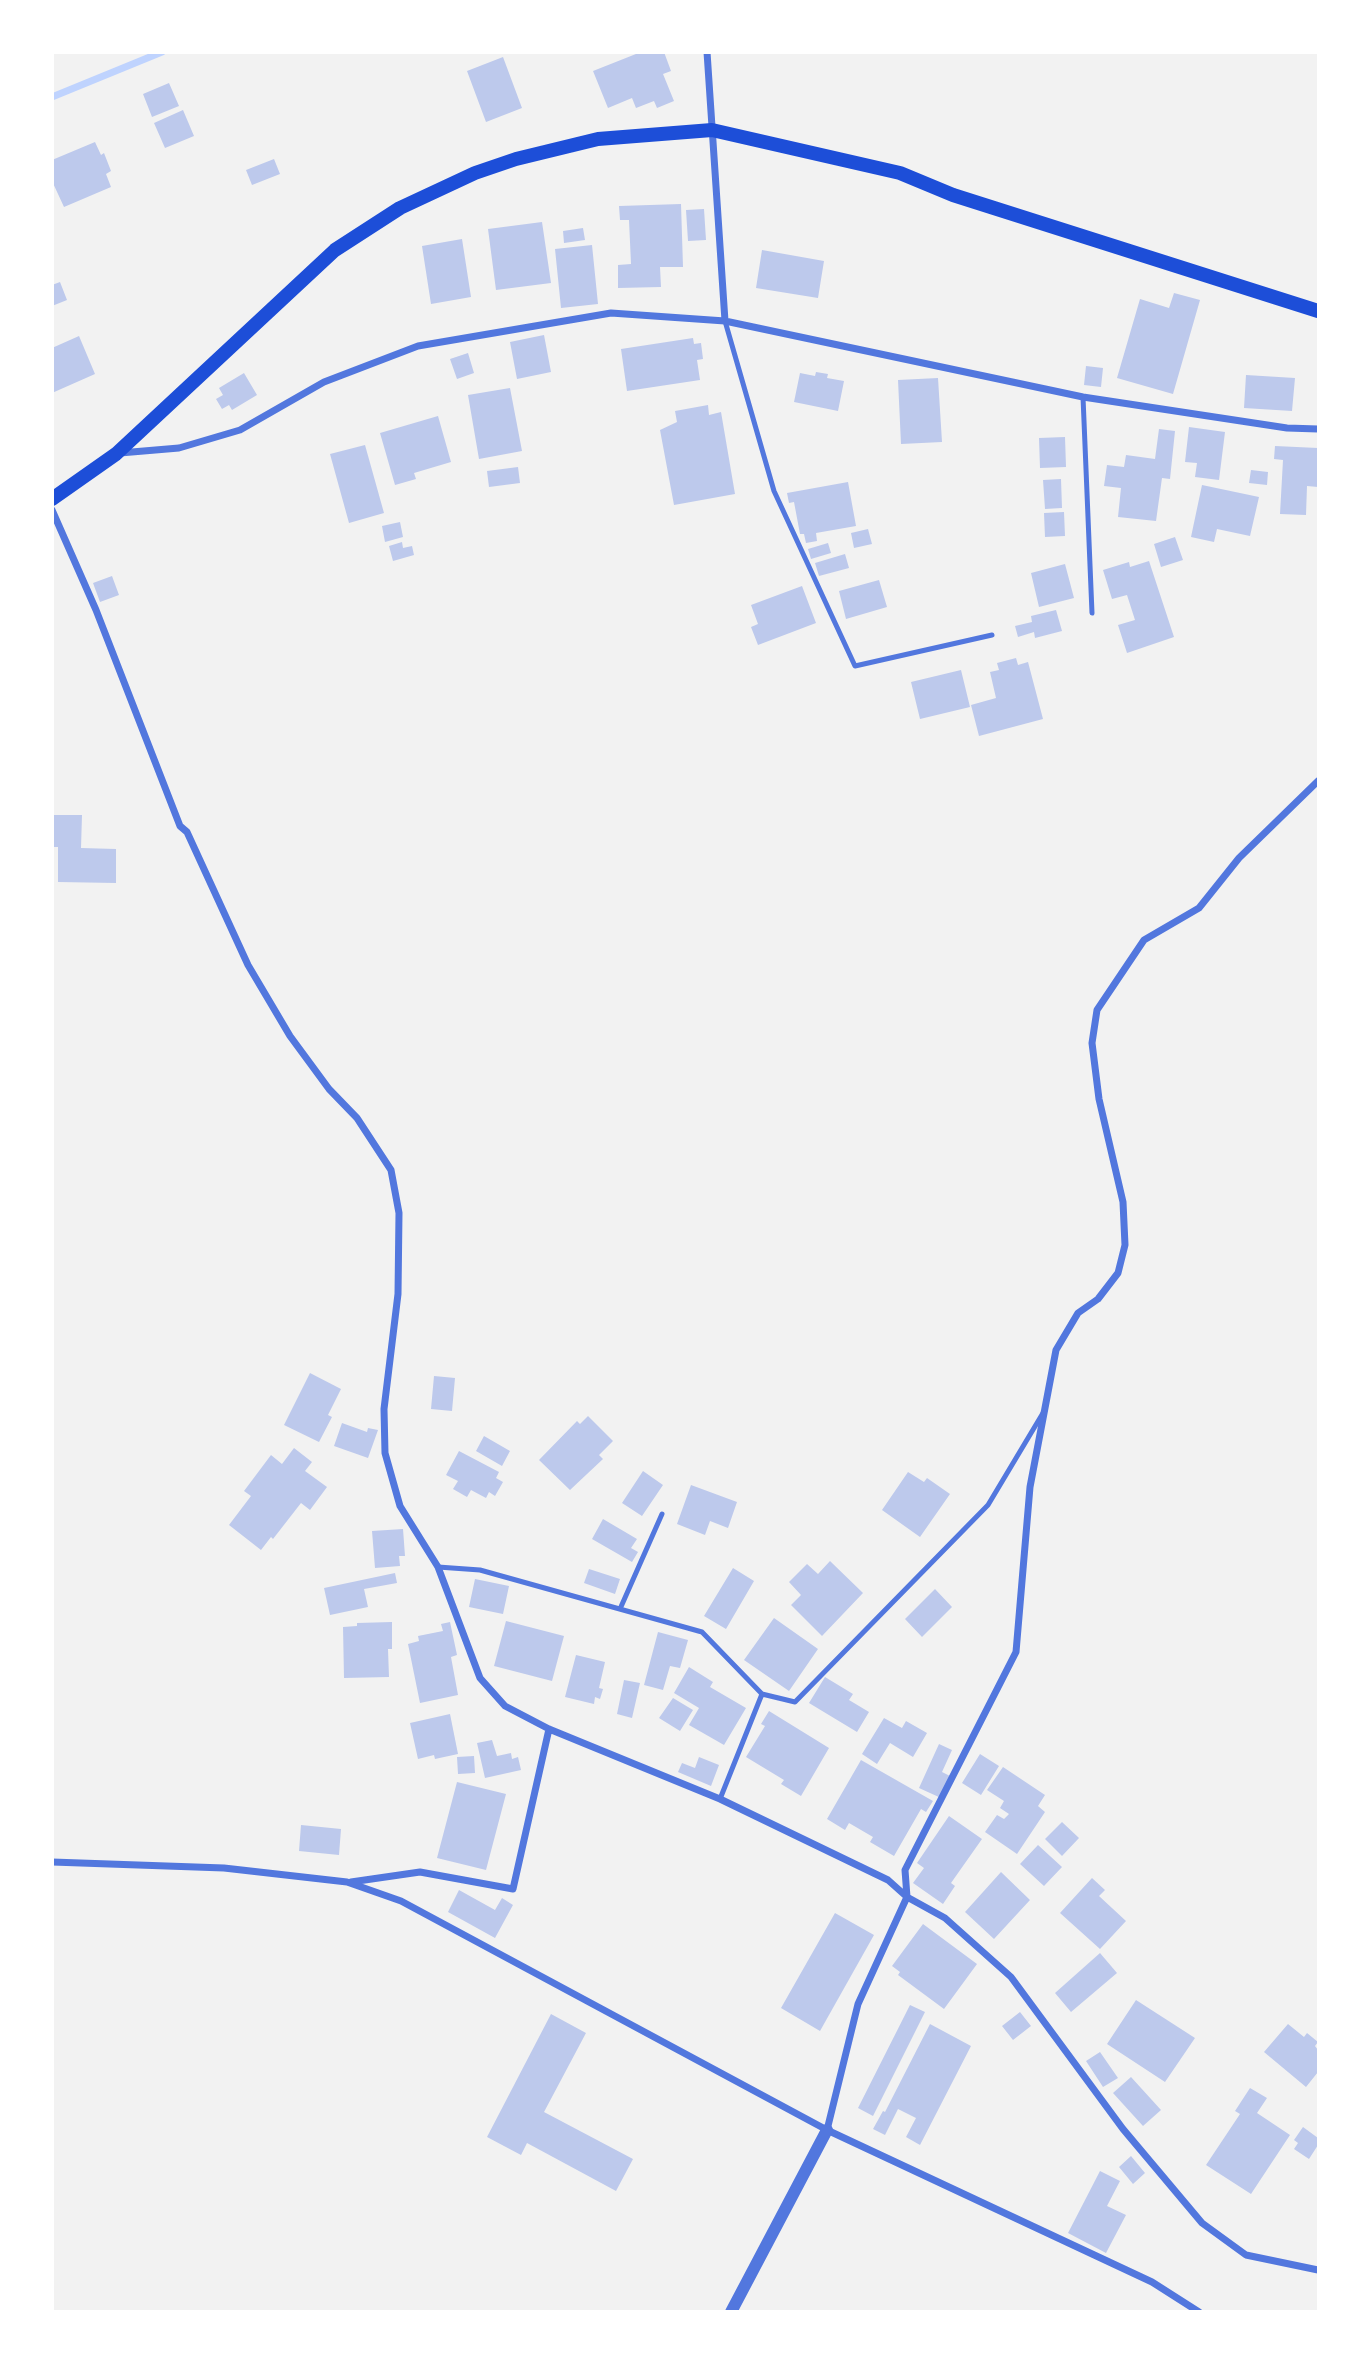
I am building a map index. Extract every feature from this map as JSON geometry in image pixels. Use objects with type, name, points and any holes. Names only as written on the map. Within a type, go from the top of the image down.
[{"type":"main road","points":[[52,499],[116,454],[335,250],[400,208],[475,173],[516,159],[598,139],[712,130],[900,173],[953,195],[1318,311]]},
{"type":"street","points":[[707,52],[725,321]]},
{"type":"street","points":[[116,454],[179,448],[240,430],[324,382],[418,346],[611,313],[725,321],[1083,397],[1287,428],[1318,429]]},
{"type":"street","points":[[52,510],[96,610],[180,825],[187,832],[248,965],[290,1036],[329,1089],[357,1118],[391,1170],[399,1213],[398,1294],[384,1409],[385,1453],[400,1507],[438,1567],[480,1678],[505,1706],[549,1729],[720,1799],[888,1880],[907,1897],[945,1918],[1011,1977],[1122,2129],[1202,2223],[1246,2255],[1318,2270]]},
{"type":"street","points":[[731,2312],[827,2130],[858,2004],[907,1897],[905,1870],[1016,1652],[1030,1487],[1056,1350],[1078,1313],[1098,1298],[1118,1273],[1125,1245],[1123,1202],[1099,1099],[1092,1043],[1097,1010],[1144,940],[1199,908],[1240,858],[1318,781]]},
{"type":"street","points":[[347,1882],[421,1872],[513,1889],[549,1729]]},
{"type":"street","points":[[52,1862],[220,1868],[347,1882],[401,1901],[827,2130],[1152,2282],[1199,2312]]},
{"type":"lane","points":[[725,321],[774,491],[855,666],[992,635]]},
{"type":"lane","points":[[1083,397],[1092,613]]},
{"type":"lane","points":[[438,1567],[480,1570],[702,1632],[762,1694],[795,1702],[988,1506],[1043,1413]]},
{"type":"lane","points":[[620,1609],[662,1514]]},
{"type":"lane","points":[[720,1799],[762,1694]]},
{"type":"building","points":[[641,52],[664,52],[671,71],[663,74],[674,101],[657,108],[654,101],[636,108],[632,98],[608,108],[593,71]]},
{"type":"building","points":[[503,57],[522,108],[486,122],[467,71]]},
{"type":"building","points":[[169,83],[179,106],[152,117],[143,94]]},
{"type":"building","points":[[183,110],[194,136],[165,148],[154,123]]},
{"type":"building","points":[[95,142],[101,155],[104,153],[111,171],[106,174],[111,187],[64,207],[52,181],[52,160]]},
{"type":"building","points":[[274,159],[280,174],[252,185],[246,170]]},
{"type":"building","points":[[681,204],[683,267],[660,267],[661,287],[618,288],[618,265],[631,264],[629,220],[620,220],[619,206]]},
{"type":"building","points":[[704,209],[706,240],[688,241],[686,210]]},
{"type":"building","points":[[542,222],[551,283],[496,290],[488,229]]},
{"type":"building","points":[[583,228],[585,240],[564,243],[563,231]]},
{"type":"building","points":[[462,239],[471,297],[431,304],[422,246]]},
{"type":"building","points":[[592,245],[598,304],[561,308],[555,249]]},
{"type":"building","points":[[762,250],[824,261],[818,298],[756,288]]},
{"type":"building","points":[[60,282],[67,300],[52,306],[52,285]]},
{"type":"building","points":[[1174,293],[1200,300],[1173,394],[1117,378],[1140,299],[1169,308]]},
{"type":"building","points":[[544,335],[551,372],[517,379],[510,342]]},
{"type":"building","points":[[79,336],[95,374],[52,393],[52,348]]},
{"type":"building","points":[[693,338],[694,344],[701,343],[703,359],[697,360],[700,380],[627,391],[621,349]]},
{"type":"building","points":[[468,353],[474,373],[457,379],[450,359]]},
{"type":"building","points":[[1086,366],[1103,368],[1101,387],[1084,385]]},
{"type":"building","points":[[816,372],[828,374],[827,378],[844,381],[838,411],[794,402],[800,373],[815,376]]},
{"type":"building","points":[[244,373],[257,395],[232,410],[229,405],[222,409],[216,399],[223,395],[219,388]]},
{"type":"building","points":[[1246,375],[1295,378],[1292,411],[1244,408]]},
{"type":"building","points":[[938,378],[942,442],[901,444],[898,380]]},
{"type":"building","points":[[510,388],[522,451],[479,459],[468,395]]},
{"type":"building","points":[[708,405],[709,415],[721,412],[735,494],[674,505],[660,430],[677,422],[675,411]]},
{"type":"building","points":[[438,416],[451,462],[414,473],[416,479],[395,485],[380,433]]},
{"type":"building","points":[[1189,427],[1225,432],[1219,480],[1195,477],[1197,463],[1185,462]]},
{"type":"building","points":[[1159,429],[1175,431],[1170,479],[1162,478],[1156,521],[1118,517],[1121,488],[1104,486],[1107,465],[1124,467],[1126,455],[1155,459]]},
{"type":"building","points":[[1065,437],[1066,467],[1040,468],[1039,438]]},
{"type":"building","points":[[365,445],[384,513],[349,523],[330,454]]},
{"type":"building","points":[[1275,446],[1318,448],[1318,487],[1307,486],[1306,515],[1280,514],[1283,460],[1274,459]]},
{"type":"building","points":[[518,467],[520,483],[489,487],[487,471]]},
{"type":"building","points":[[1251,470],[1268,472],[1267,485],[1249,483]]},
{"type":"building","points":[[1061,479],[1062,508],[1045,509],[1043,480]]},
{"type":"building","points":[[848,482],[856,526],[816,533],[817,541],[806,543],[804,534],[800,534],[794,502],[789,503],[787,493]]},
{"type":"building","points":[[1202,485],[1259,497],[1250,536],[1217,529],[1214,542],[1191,537]]},
{"type":"building","points":[[1064,512],[1065,536],[1045,537],[1044,513]]},
{"type":"building","points":[[400,522],[403,537],[385,542],[382,526]]},
{"type":"building","points":[[868,529],[872,544],[854,548],[851,533]]},
{"type":"building","points":[[1175,537],[1183,560],[1161,567],[1154,544]]},
{"type":"building","points":[[402,542],[403,548],[412,546],[414,555],[393,561],[389,546]]},
{"type":"building","points":[[828,543],[831,553],[811,559],[808,549]]},
{"type":"building","points":[[845,554],[849,568],[819,576],[815,563]]},
{"type":"building","points":[[1149,561],[1174,637],[1127,653],[1118,625],[1135,620],[1127,595],[1112,599],[1103,570],[1129,562],[1130,567]]},
{"type":"building","points":[[1065,564],[1074,598],[1039,607],[1031,573]]},
{"type":"building","points":[[112,576],[119,595],[100,602],[93,583]]},
{"type":"building","points":[[879,580],[887,607],[846,619],[839,591]]},
{"type":"building","points":[[802,586],[816,623],[758,645],[751,627],[758,624],[751,605]]},
{"type":"building","points":[[1056,610],[1062,631],[1035,638],[1034,632],[1018,637],[1015,626],[1032,622],[1031,616]]},
{"type":"building","points":[[1016,658],[1018,665],[1028,662],[1043,719],[979,736],[971,705],[996,698],[990,672],[999,670],[997,663]]},
{"type":"building","points":[[961,670],[970,707],[920,719],[911,682]]},
{"type":"building","points":[[52,815],[82,815],[81,848],[116,849],[116,883],[58,882],[58,847],[52,847]]},
{"type":"building","points":[[310,1373],[341,1389],[328,1415],[332,1417],[319,1442],[284,1425]]},
{"type":"building","points":[[434,1376],[455,1378],[452,1411],[431,1409]]},
{"type":"building","points":[[588,1416],[613,1441],[599,1455],[603,1459],[570,1490],[539,1460],[577,1421],[580,1424]]},
{"type":"building","points":[[342,1423],[367,1432],[368,1428],[378,1430],[368,1458],[334,1446]]},
{"type":"building","points":[[484,1436],[510,1451],[502,1466],[476,1451]]},
{"type":"building","points":[[294,1448],[312,1462],[305,1471],[327,1487],[310,1510],[301,1503],[261,1550],[229,1525],[251,1496],[244,1491],[271,1455],[282,1464]]},
{"type":"building","points":[[459,1451],[499,1472],[496,1478],[503,1482],[495,1496],[489,1492],[486,1498],[471,1490],[467,1497],[453,1489],[458,1481],[446,1475]]},
{"type":"building","points":[[643,1471],[663,1485],[642,1516],[622,1503]]},
{"type":"building","points":[[908,1472],[924,1482],[927,1478],[950,1494],[920,1537],[882,1510]]},
{"type":"building","points":[[691,1485],[737,1502],[728,1528],[710,1521],[705,1535],[677,1524]]},
{"type":"building","points":[[603,1519],[637,1539],[631,1548],[638,1552],[632,1562],[592,1539]]},
{"type":"building","points":[[403,1529],[405,1556],[399,1556],[400,1566],[375,1568],[372,1531]]},
{"type":"building","points":[[830,1561],[863,1593],[822,1636],[791,1605],[801,1595],[789,1582],[807,1564],[818,1574]]},
{"type":"building","points":[[733,1568],[754,1581],[726,1629],[704,1616]]},
{"type":"building","points":[[589,1569],[620,1579],[615,1594],[584,1583]]},
{"type":"building","points":[[395,1573],[397,1583],[364,1589],[368,1607],[330,1615],[324,1588]]},
{"type":"building","points":[[475,1579],[509,1586],[503,1614],[469,1607]]},
{"type":"building","points":[[935,1589],[952,1607],[922,1637],[905,1619]]},
{"type":"building","points":[[774,1618],[818,1649],[789,1691],[744,1660]]},
{"type":"building","points":[[506,1621],[564,1636],[552,1681],[494,1666]]},
{"type":"building","points":[[392,1622],[392,1649],[388,1649],[389,1677],[344,1678],[343,1627],[357,1626],[357,1623]]},
{"type":"building","points":[[450,1622],[457,1655],[451,1657],[458,1695],[420,1703],[408,1644],[419,1641],[418,1636],[443,1631],[441,1624]]},
{"type":"building","points":[[658,1632],[688,1640],[680,1668],[670,1666],[663,1690],[644,1685]]},
{"type":"building","points":[[576,1655],[605,1662],[599,1688],[603,1689],[600,1699],[595,1697],[594,1704],[565,1697]]},
{"type":"building","points":[[689,1667],[713,1682],[710,1687],[746,1708],[724,1745],[689,1725],[699,1708],[674,1693]]},
{"type":"building","points":[[825,1677],[853,1694],[849,1700],[869,1712],[857,1732],[809,1703]]},
{"type":"building","points":[[624,1680],[640,1683],[632,1718],[617,1714]]},
{"type":"building","points":[[673,1698],[693,1710],[680,1731],[659,1718]]},
{"type":"building","points":[[769,1711],[829,1748],[801,1796],[781,1784],[784,1780],[746,1757],[765,1726],[761,1724]]},
{"type":"building","points":[[450,1714],[458,1754],[435,1759],[434,1755],[418,1759],[410,1723]]},
{"type":"building","points":[[884,1718],[902,1728],[906,1721],[927,1733],[913,1757],[890,1743],[877,1764],[862,1754]]},
{"type":"building","points":[[492,1740],[497,1756],[511,1753],[512,1759],[518,1757],[521,1770],[485,1778],[477,1743]]},
{"type":"building","points":[[939,1744],[952,1750],[942,1772],[950,1776],[941,1798],[919,1788]]},
{"type":"building","points":[[980,1754],[999,1766],[981,1795],[962,1783]]},
{"type":"building","points":[[474,1756],[475,1773],[458,1774],[457,1757]]},
{"type":"building","points":[[699,1757],[719,1765],[711,1786],[678,1772],[682,1763],[695,1768]]},
{"type":"building","points":[[861,1760],[933,1801],[926,1812],[921,1809],[894,1856],[870,1842],[873,1837],[849,1823],[845,1830],[827,1819]]},
{"type":"building","points":[[1003,1767],[1045,1795],[1038,1806],[1045,1812],[1017,1854],[985,1832],[997,1815],[1004,1819],[1009,1814],[1000,1808],[1004,1801],[987,1790]]},
{"type":"building","points":[[457,1782],[506,1794],[486,1870],[437,1858]]},
{"type":"building","points":[[949,1816],[982,1839],[951,1883],[955,1886],[943,1904],[913,1883],[924,1868],[917,1863]]},
{"type":"building","points":[[1062,1822],[1079,1838],[1062,1856],[1045,1839]]},
{"type":"building","points":[[301,1825],[341,1829],[339,1855],[299,1851]]},
{"type":"building","points":[[1038,1845],[1062,1867],[1044,1886],[1020,1864]]},
{"type":"building","points":[[1001,1872],[1030,1900],[994,1939],[965,1912]]},
{"type":"building","points":[[1092,1878],[1105,1890],[1099,1896],[1126,1921],[1100,1949],[1060,1913]]},
{"type":"building","points":[[459,1890],[495,1910],[502,1898],[513,1905],[495,1938],[448,1912]]},
{"type":"building","points":[[835,1913],[874,1935],[820,2031],[781,2008]]},
{"type":"building","points":[[923,1924],[977,1964],[944,2009],[898,1975],[900,1972],[892,1966]]},
{"type":"building","points":[[1100,1953],[1117,1973],[1071,2012],[1055,1993]]},
{"type":"building","points":[[1136,2000],[1195,2038],[1165,2082],[1107,2044]]},
{"type":"building","points":[[910,2005],[925,2012],[873,2116],[858,2108]]},
{"type":"building","points":[[1020,2012],[1031,2026],[1013,2040],[1002,2026]]},
{"type":"building","points":[[551,2014],[586,2033],[544,2112],[633,2159],[616,2191],[527,2143],[521,2155],[487,2137]]},
{"type":"building","points":[[930,2024],[971,2046],[920,2145],[906,2137],[916,2118],[898,2109],[885,2135],[873,2129],[883,2111],[885,2112]]},
{"type":"building","points":[[1288,2024],[1304,2037],[1307,2033],[1318,2042],[1315,2046],[1318,2050],[1318,2072],[1306,2087],[1264,2052]]},
{"type":"building","points":[[1100,2052],[1118,2078],[1103,2087],[1086,2061]]},
{"type":"building","points":[[1131,2077],[1161,2110],[1143,2126],[1113,2093]]},
{"type":"building","points":[[1250,2088],[1267,2098],[1257,2113],[1290,2135],[1251,2194],[1206,2165],[1240,2114],[1235,2111]]},
{"type":"building","points":[[1303,2127],[1318,2138],[1318,2145],[1309,2159],[1294,2149],[1298,2143],[1294,2140]]},
{"type":"building","points":[[1131,2156],[1145,2173],[1133,2184],[1119,2167]]},
{"type":"building","points":[[1100,2171],[1120,2181],[1107,2206],[1126,2215],[1106,2253],[1068,2233]]},
{"type":"waterway","points":[[52,97],[162,52]]}]
